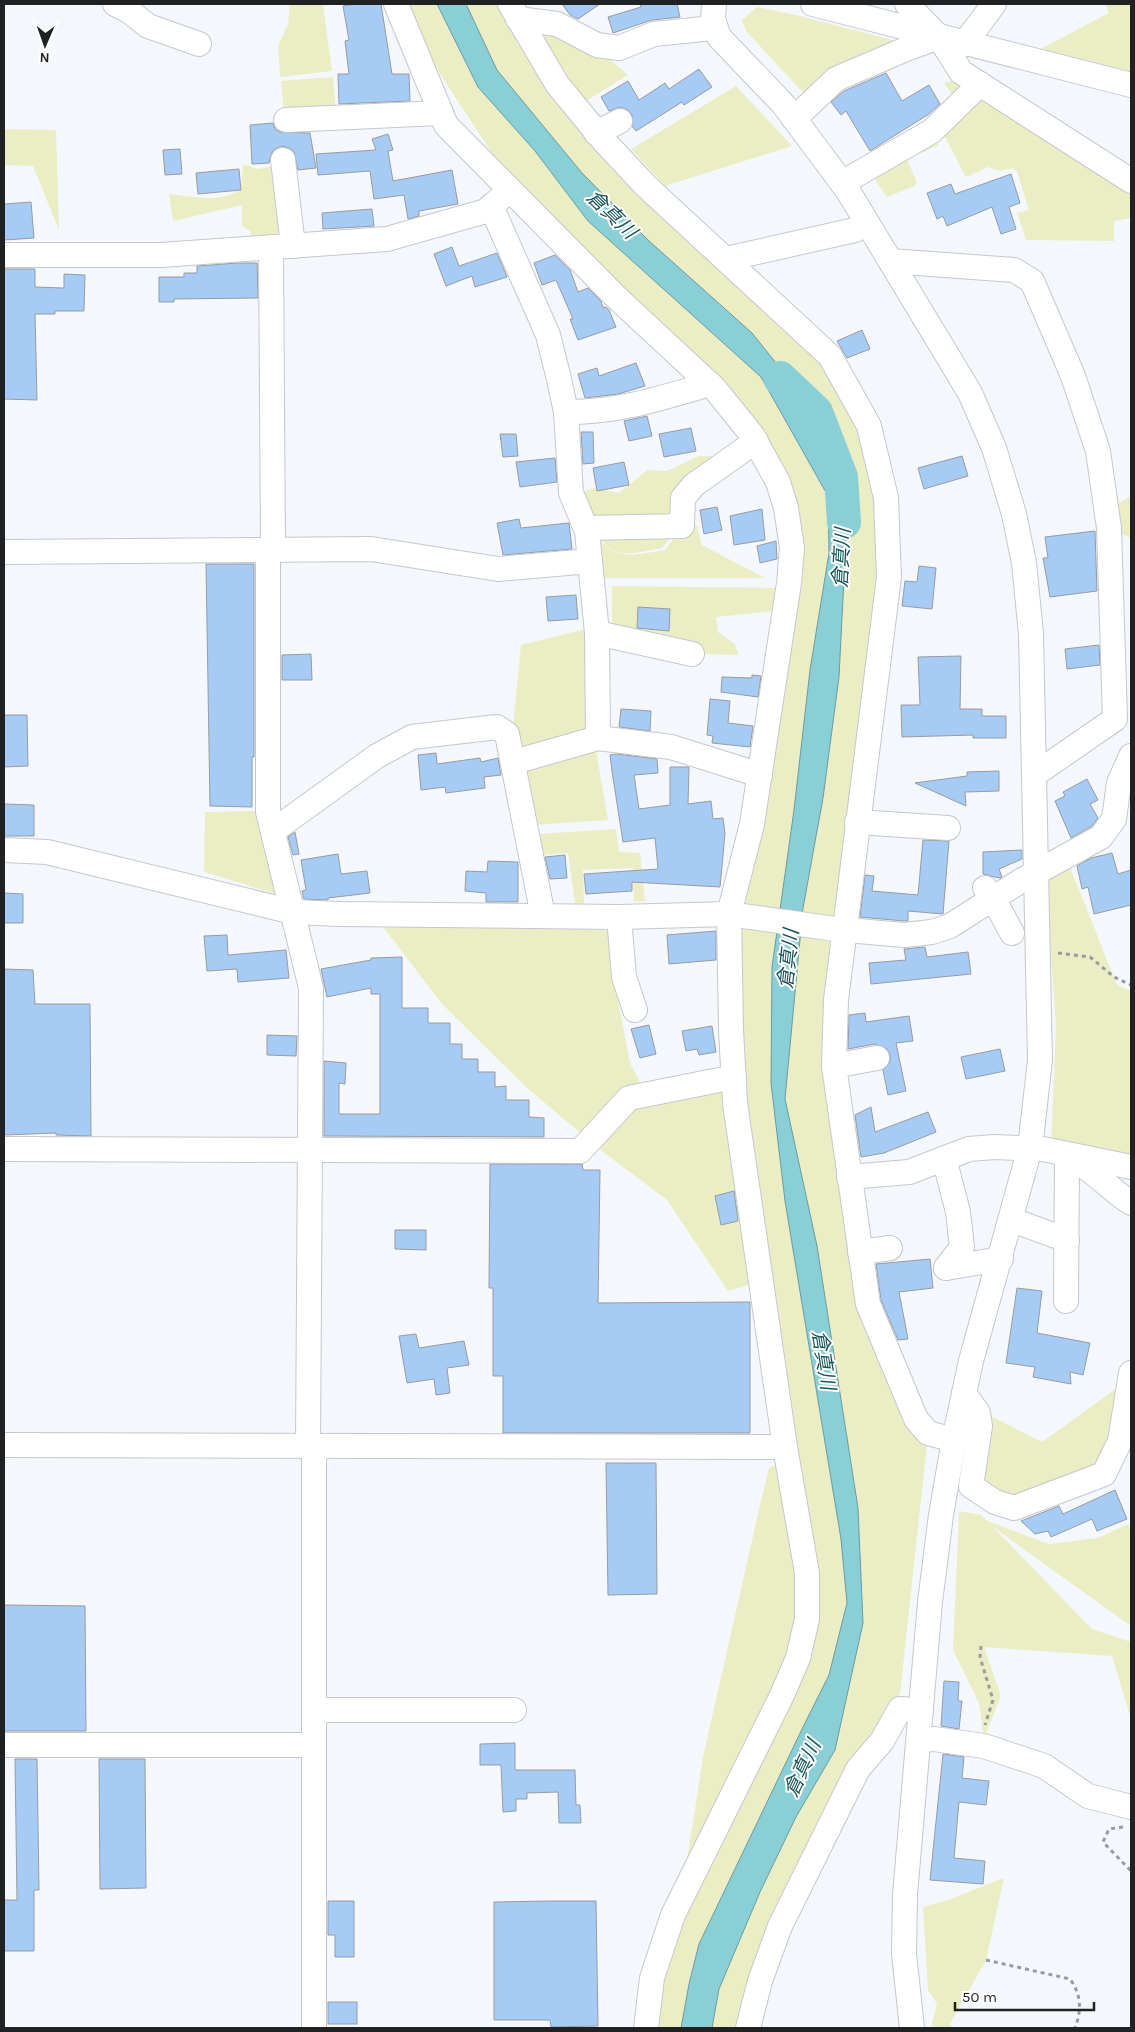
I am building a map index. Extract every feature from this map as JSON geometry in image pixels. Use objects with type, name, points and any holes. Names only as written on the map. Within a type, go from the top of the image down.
[{"type":"street","points":[[115,4],[129,11],[148,26],[198,44]]},
{"type":"street","points":[[396,4],[446,125],[616,297],[710,384],[756,441],[778,482],[786,508],[792,548],[789,583],[752,824],[729,914],[734,1077],[744,1179],[785,1447],[807,1573],[807,1619],[798,1658],[782,1695],[673,1915],[652,1978],[646,2028]]},
{"type":"street","points":[[813,4],[1131,85]]},
{"type":"street","points":[[907,4],[939,37],[961,72],[1131,182]]},
{"type":"street","points":[[964,44],[994,4]]},
{"type":"street","points":[[514,11],[556,24],[598,45],[620,48],[654,34],[703,29],[714,14]]},
{"type":"street","points":[[514,11],[557,84],[596,133],[646,186],[830,356],[869,426],[886,498],[889,577],[858,822],[840,929],[834,1066],[868,1304],[916,1419],[928,1433],[954,1440]]},
{"type":"street","points":[[714,14],[719,37],[784,105],[842,183],[970,393],[994,448],[1014,514],[1024,563],[1031,634],[1040,1060],[1030,1148],[964,1393],[941,1515],[921,1710],[905,1915],[904,1954],[912,2028]]},
{"type":"street","points":[[794,119],[836,79],[939,37]]},
{"type":"street","points":[[842,183],[932,131],[980,84]]},
{"type":"street","points":[[286,120],[440,113]]},
{"type":"street","points":[[596,133],[620,121]]},
{"type":"street","points":[[283,160],[282,246],[270,550],[268,812],[311,988],[314,2028]]},
{"type":"street","points":[[4,255],[161,255],[387,239],[486,211],[510,190]]},
{"type":"street","points":[[491,206],[548,335],[566,412],[571,493],[586,528],[590,561],[597,633],[598,738]]},
{"type":"street","points":[[726,259],[855,230],[866,221]]},
{"type":"street","points":[[890,261],[1014,270],[1032,281],[1073,376],[1098,451],[1109,528],[1115,719],[1034,775]]},
{"type":"street","points":[[566,412],[594,413],[629,408],[710,384]]},
{"type":"street","points":[[586,528],[682,526],[683,498],[694,485],[756,441]]},
{"type":"street","points":[[4,552],[371,549],[498,569],[590,561]]},
{"type":"street","points":[[597,633],[692,654]]},
{"type":"street","points":[[273,831],[377,756],[412,737],[497,727],[507,734],[514,762],[543,916]]},
{"type":"street","points":[[514,762],[598,738],[671,747],[760,775]]},
{"type":"street","points":[[4,850],[47,852],[293,912],[618,917],[729,914],[840,929],[904,935],[932,932],[950,926],[989,893],[1036,873],[1101,837],[1114,820],[1119,783],[1131,756]]},
{"type":"street","points":[[858,822],[948,828]]},
{"type":"street","points":[[989,893],[1012,933]]},
{"type":"street","points":[[618,917],[624,977],[635,1010]]},
{"type":"street","points":[[834,1066],[877,1058]]},
{"type":"street","points":[[4,1149],[580,1152],[630,1098],[734,1077]]},
{"type":"street","points":[[849,1177],[909,1172],[969,1149],[1030,1148],[1066,1156],[1120,1163],[1131,1167]]},
{"type":"street","points":[[1066,1156],[1079,1161],[1116,1193],[1131,1203]]},
{"type":"street","points":[[1066,1156],[1066,1301]]},
{"type":"street","points":[[944,1158],[958,1212],[962,1247],[946,1268],[1001,1258]]},
{"type":"street","points":[[1012,1220],[1067,1240]]},
{"type":"street","points":[[860,1252],[890,1248]]},
{"type":"street","points":[[964,1393],[978,1413],[980,1426],[971,1486],[995,1502],[1014,1508],[1104,1474],[1120,1441],[1131,1381]]},
{"type":"street","points":[[4,1445],[785,1447]]},
{"type":"street","points":[[748,2028],[760,1981],[780,1926],[858,1769],[882,1741],[900,1709],[921,1710]]},
{"type":"street","points":[[314,1710],[514,1710]]},
{"type":"street","points":[[919,1740],[934,1739],[978,1745],[1044,1766],[1088,1796],[1131,1807]]},
{"type":"street","points":[[4,1745],[314,1745]]},
{"type":"path","points":[[1038,954],[1048,951],[1090,957],[1114,977],[1131,985]]},
{"type":"path","points":[[978,1745],[993,1700],[980,1657],[981,1646]]},
{"type":"path","points":[[1131,1826],[1109,1829],[1104,1842],[1131,1871]]},
{"type":"path","points":[[986,1960],[1070,1979],[1078,1990],[1080,2014],[1075,2028]]},
{"type":"green space","points":[[290,4],[323,4],[332,71],[280,77],[278,46],[288,24]]},
{"type":"green space","points":[[407,4],[502,4],[525,48],[830,356],[878,447],[897,571],[836,1000],[868,1304],[927,1445],[900,1694],[850,1769],[765,1934],[736,2028],[650,2028],[681,1899],[703,1757],[760,1505],[769,1468],[787,1461],[730,983],[792,548],[740,403],[525,203],[432,62]]},
{"type":"green space","points":[[1105,4],[1131,4],[1131,80],[1040,49],[1109,13]]},
{"type":"green space","points":[[757,7],[897,41],[808,98],[746,31],[742,20]]},
{"type":"green space","points":[[532,24],[606,56],[628,75],[581,104]]},
{"type":"green space","points":[[333,77],[336,110],[284,113],[281,81]]},
{"type":"green space","points":[[959,79],[1131,185],[1131,218],[1114,221],[1114,241],[1026,240],[1017,213],[1029,210],[1017,172],[1013,168],[1000,171],[988,167],[966,177],[940,128],[965,112],[944,83]]},
{"type":"green space","points":[[736,86],[792,146],[665,186],[631,149]]},
{"type":"green space","points":[[4,129],[56,130],[59,230],[33,166],[4,165]]},
{"type":"green space","points":[[929,135],[939,145],[907,159],[917,183],[887,197],[872,175]]},
{"type":"green space","points":[[243,164],[258,169],[278,165],[284,235],[251,237],[251,232],[242,226],[242,205],[173,221],[169,194],[215,198],[233,194],[241,190]]},
{"type":"green space","points":[[699,456],[723,456],[676,531],[662,548],[623,553],[613,550],[606,545],[595,529],[584,491],[594,488],[619,493],[647,470],[667,471]]},
{"type":"green space","points":[[1131,496],[1131,538],[1119,533],[1118,504]]},
{"type":"green space","points":[[697,526],[702,545],[765,578],[596,578],[589,529],[607,547],[615,551],[623,554],[641,554],[665,550],[680,530]]},
{"type":"green space","points":[[612,586],[775,588],[774,611],[716,617],[718,632],[734,643],[739,655],[705,654],[672,660],[640,655],[612,632]]},
{"type":"green space","points":[[586,629],[596,750],[608,820],[534,825],[513,725],[521,645]]},
{"type":"green space","points":[[262,811],[283,896],[204,872],[205,812]]},
{"type":"green space","points":[[616,829],[619,852],[640,853],[645,901],[634,902],[633,868],[583,870],[584,905],[575,903],[568,853],[543,855],[536,834]]},
{"type":"green space","points":[[1070,867],[1117,985],[1131,991],[1131,1165],[1051,1145],[1056,1025],[1045,879]]},
{"type":"green space","points":[[490,924],[613,931],[617,995],[630,1063],[652,1106],[725,1087],[751,1284],[728,1291],[667,1200],[603,1152],[526,1087],[442,1004],[384,928]]},
{"type":"green space","points":[[1114,1390],[1129,1390],[1104,1474],[1014,1508],[971,1486],[985,1413],[1042,1442]]},
{"type":"green space","points":[[959,1511],[981,1515],[987,1521],[1049,1544],[1097,1538],[1129,1524],[1131,1548],[1131,1626],[993,1527],[1092,1629],[1131,1642],[1131,1719],[1112,1656],[984,1647],[1001,1696],[984,1738],[979,1703],[953,1650]]},
{"type":"green space","points":[[1004,1878],[986,1960],[950,2024],[953,2028],[933,2028],[932,2023],[937,2004],[928,1990],[923,1907],[948,1900]]},
{"type":"water","points":[[437,4],[466,4],[497,70],[582,173],[648,240],[752,333],[813,409],[841,477],[846,538],[839,677],[823,798],[803,908],[785,1099],[817,1246],[858,1508],[863,1623],[835,1750],[796,1817],[760,1892],[719,1989],[712,2028],[681,2028],[699,1944],[829,1675],[847,1603],[841,1539],[785,1201],[771,1083],[772,967],[794,810],[810,670],[829,553],[828,496],[761,377],[588,221],[535,151],[478,87]]},
{"type":"building","points":[[381,4],[392,74],[409,74],[410,101],[339,104],[338,74],[349,74],[345,41],[349,40],[343,6]]},
{"type":"building","points":[[562,4],[600,4],[578,19],[570,15]]},
{"type":"building","points":[[640,4],[677,4],[680,17],[652,20],[613,33],[608,17],[641,7]]},
{"type":"building","points":[[699,69],[712,87],[684,105],[682,102],[636,131],[632,126],[632,115],[628,110],[620,107],[609,111],[601,97],[628,81],[639,100],[665,83],[669,89]]},
{"type":"building","points":[[886,73],[902,101],[929,85],[940,104],[929,114],[870,151],[846,111],[841,115],[831,102],[844,91]]},
{"type":"building","points":[[273,123],[275,129],[280,132],[310,133],[316,168],[298,170],[294,152],[282,146],[275,149],[271,154],[269,163],[252,164],[250,125]]},
{"type":"building","points":[[388,134],[393,150],[388,151],[393,181],[452,170],[458,204],[419,211],[419,216],[408,219],[404,195],[374,199],[370,171],[318,175],[316,154],[376,150],[372,139]]},
{"type":"building","points":[[180,149],[182,174],[165,175],[163,150]]},
{"type":"building","points":[[239,169],[241,190],[198,194],[196,173]]},
{"type":"building","points":[[1011,174],[1020,203],[1009,207],[1016,229],[1001,234],[992,207],[947,226],[943,216],[937,219],[927,193],[951,184],[955,194]]},
{"type":"building","points":[[31,202],[34,238],[4,240],[4,204]]},
{"type":"building","points":[[372,209],[374,226],[323,229],[322,213]]},
{"type":"building","points":[[452,247],[459,266],[497,253],[507,277],[475,287],[472,276],[446,286],[434,254]]},
{"type":"building","points":[[555,255],[570,270],[578,292],[588,288],[601,301],[603,308],[606,307],[609,310],[616,327],[578,340],[570,319],[573,319],[556,280],[542,285],[534,263]]},
{"type":"building","points":[[257,263],[258,298],[174,299],[174,302],[159,302],[159,277],[184,277],[184,273],[197,273],[197,266]]},
{"type":"building","points":[[4,269],[35,269],[35,287],[64,288],[64,274],[85,275],[84,311],[55,311],[55,314],[35,314],[37,400],[4,399]]},
{"type":"building","points":[[862,330],[870,349],[847,358],[837,341]]},
{"type":"building","points":[[636,363],[645,386],[618,394],[585,398],[578,374],[597,368],[599,376]]},
{"type":"building","points":[[647,416],[652,436],[629,441],[624,421]]},
{"type":"building","points":[[691,428],[696,451],[664,457],[659,434]]},
{"type":"building","points":[[581,432],[593,432],[594,463],[583,464]]},
{"type":"building","points":[[500,434],[516,434],[518,456],[503,457]]},
{"type":"building","points":[[962,456],[968,476],[924,489],[918,468]]},
{"type":"building","points":[[555,458],[557,482],[520,487],[516,462]]},
{"type":"building","points":[[624,462],[629,485],[597,491],[593,468]]},
{"type":"building","points":[[717,507],[722,530],[704,534],[700,510]]},
{"type":"building","points":[[762,509],[765,540],[734,545],[730,516]]},
{"type":"building","points":[[519,519],[521,528],[569,523],[572,549],[503,555],[497,523]]},
{"type":"building","points":[[1095,531],[1097,591],[1050,597],[1043,558],[1048,558],[1045,537]]},
{"type":"building","points":[[776,541],[777,559],[760,563],[757,546]]},
{"type":"building","points":[[206,564],[254,564],[254,757],[252,757],[252,807],[210,806]]},
{"type":"building","points":[[919,566],[936,568],[932,609],[902,606],[905,581],[917,582]]},
{"type":"building","points":[[576,595],[578,619],[548,621],[546,597]]},
{"type":"building","points":[[638,607],[670,609],[669,631],[637,628]]},
{"type":"building","points":[[1099,645],[1100,665],[1067,669],[1065,649]]},
{"type":"building","points":[[311,654],[312,680],[282,680],[282,655]]},
{"type":"building","points":[[961,656],[960,709],[982,709],[982,716],[1006,716],[1006,738],[973,738],[973,735],[902,737],[901,705],[920,705],[918,657]]},
{"type":"building","points":[[752,675],[761,676],[758,697],[721,692],[722,677],[752,678]]},
{"type":"building","points":[[710,699],[730,701],[728,723],[753,726],[750,747],[712,743],[713,736],[707,735]]},
{"type":"building","points":[[621,709],[651,711],[650,731],[619,727]]},
{"type":"building","points":[[4,715],[27,715],[28,766],[4,767]]},
{"type":"building","points":[[436,753],[437,764],[480,758],[481,762],[498,758],[501,775],[484,777],[485,788],[446,793],[445,787],[421,790],[418,755]]},
{"type":"building","points":[[616,754],[657,759],[658,773],[634,775],[639,809],[670,805],[670,767],[689,767],[688,804],[711,801],[713,819],[723,818],[725,834],[720,887],[632,882],[632,891],[586,894],[584,874],[658,869],[655,838],[623,842],[610,755]]},
{"type":"building","points":[[999,771],[999,791],[965,792],[966,806],[915,783],[967,776],[967,772]]},
{"type":"building","points":[[1087,779],[1098,800],[1090,804],[1098,818],[1092,826],[1071,838],[1055,801],[1065,796],[1063,792]]},
{"type":"building","points":[[4,804],[34,805],[34,836],[4,836]]},
{"type":"building","points":[[295,832],[299,854],[293,855],[288,837]]},
{"type":"building","points":[[923,840],[949,841],[943,914],[908,911],[908,921],[860,917],[865,875],[874,876],[872,891],[918,895]]},
{"type":"building","points":[[1022,850],[1022,859],[999,869],[1002,877],[983,874],[983,852]]},
{"type":"building","points":[[1112,853],[1118,874],[1131,870],[1131,905],[1094,914],[1088,887],[1082,889],[1077,866],[1091,858]]},
{"type":"building","points":[[338,854],[341,874],[367,871],[370,893],[328,898],[328,900],[304,899],[302,891],[306,890],[301,860]]},
{"type":"building","points":[[565,855],[567,878],[550,879],[545,857]]},
{"type":"building","points":[[488,861],[518,862],[518,902],[486,902],[486,893],[465,891],[466,871],[487,872]]},
{"type":"building","points":[[4,893],[23,894],[23,923],[4,923]]},
{"type":"building","points":[[716,931],[716,960],[669,964],[667,935]]},
{"type":"building","points":[[227,935],[228,955],[286,950],[289,978],[238,982],[237,969],[207,971],[204,936]]},
{"type":"building","points":[[925,947],[927,957],[968,952],[971,974],[871,984],[869,963],[906,960],[904,949]]},
{"type":"building","points":[[402,957],[402,1008],[428,1008],[428,1023],[450,1023],[450,1044],[462,1044],[462,1059],[478,1059],[478,1072],[495,1072],[495,1087],[506,1086],[506,1100],[529,1100],[529,1117],[544,1118],[544,1137],[324,1136],[324,1061],[346,1063],[345,1084],[339,1083],[339,1114],[380,1114],[380,994],[371,994],[371,988],[327,997],[321,969],[371,960],[371,958]]},
{"type":"building","points":[[4,969],[33,970],[35,1004],[90,1004],[91,1136],[56,1135],[56,1133],[4,1135]]},
{"type":"building","points":[[865,1013],[866,1022],[909,1016],[913,1041],[896,1043],[906,1091],[888,1095],[883,1070],[890,1062],[890,1055],[887,1049],[875,1044],[848,1049],[849,1015]]},
{"type":"building","points":[[649,1025],[656,1054],[640,1058],[631,1029]]},
{"type":"building","points":[[712,1026],[716,1052],[699,1055],[697,1049],[686,1051],[682,1031]]},
{"type":"building","points":[[267,1035],[297,1036],[296,1056],[267,1055]]},
{"type":"building","points":[[1000,1049],[1005,1071],[966,1079],[961,1057]]},
{"type":"building","points":[[871,1107],[875,1132],[928,1112],[936,1132],[884,1153],[861,1157],[855,1115]]},
{"type":"building","points":[[490,1164],[582,1164],[583,1170],[600,1170],[598,1303],[750,1302],[750,1433],[503,1433],[503,1376],[493,1376],[493,1288],[489,1288]]},
{"type":"building","points":[[734,1191],[738,1221],[721,1225],[715,1196]]},
{"type":"building","points":[[395,1230],[426,1230],[426,1250],[395,1249]]},
{"type":"building","points":[[930,1259],[933,1288],[899,1292],[908,1339],[898,1340],[881,1300],[876,1264]]},
{"type":"building","points":[[1017,1288],[1042,1291],[1037,1333],[1090,1343],[1083,1375],[1070,1372],[1071,1384],[1033,1377],[1035,1367],[1006,1363]]},
{"type":"building","points":[[416,1334],[419,1348],[464,1341],[469,1365],[447,1368],[450,1393],[436,1395],[434,1379],[407,1383],[399,1336]]},
{"type":"building","points":[[606,1463],[656,1463],[657,1594],[608,1595]]},
{"type":"building","points":[[1115,1490],[1127,1519],[1097,1531],[1092,1519],[1051,1537],[1048,1531],[1035,1534],[1021,1521],[1059,1506],[1063,1514]]},
{"type":"building","points":[[4,1605],[85,1606],[86,1731],[4,1731]]},
{"type":"building","points":[[944,1681],[959,1682],[958,1701],[962,1701],[959,1729],[941,1726]]},
{"type":"building","points":[[515,1743],[515,1770],[575,1770],[576,1805],[580,1805],[581,1823],[559,1823],[558,1792],[527,1793],[527,1799],[516,1799],[516,1811],[503,1812],[501,1765],[480,1765],[480,1744]]},
{"type":"building","points":[[943,1754],[964,1757],[962,1778],[989,1781],[986,1805],[959,1802],[954,1858],[985,1861],[983,1884],[930,1880]]},
{"type":"building","points":[[15,1759],[37,1759],[39,1890],[34,1890],[34,1951],[4,1951],[4,1900],[17,1900]]},
{"type":"building","points":[[99,1759],[145,1759],[146,1888],[100,1889]]},
{"type":"building","points":[[328,1901],[354,1901],[354,1957],[335,1957],[335,1935],[328,1935]]},
{"type":"building","points":[[596,1901],[598,2026],[551,2027],[550,2020],[494,2020],[494,1902]]},
{"type":"building","points":[[328,2002],[357,2002],[357,2024],[328,2024]]},
{"type":"waterway","name":"倉真川","points":[[780,378],[816,412],[841,477],[844,522]]}]
